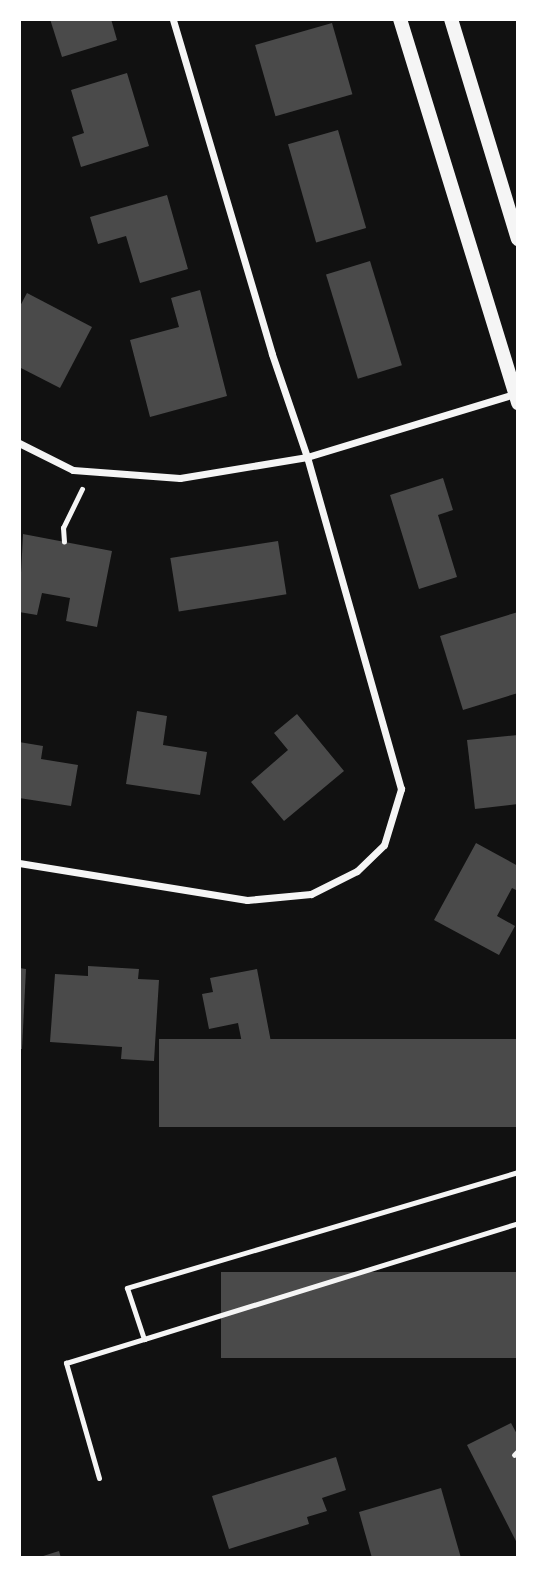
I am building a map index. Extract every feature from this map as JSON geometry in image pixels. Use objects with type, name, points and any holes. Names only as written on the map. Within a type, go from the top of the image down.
[{"type":"main road","points":[[400,19],[517,397]]},
{"type":"main road","points":[[452,19],[518,239]]},
{"type":"street","points":[[19,863],[247,900],[278,900],[311,894],[357,871],[384,845],[393,823],[401,789],[396,759],[307,457],[272,354],[173,19]]},
{"type":"street","points":[[19,443],[73,470],[180,478],[307,457],[517,397]]},
{"type":"lane","points":[[144,1339],[127,1288],[518,1172]]},
{"type":"lane","points":[[99,1478],[66,1363],[518,1223]]},
{"type":"path","points":[[64,542],[63,528],[82,489]]},
{"type":"building","points":[[50,19],[111,19],[117,40],[62,57]]},
{"type":"building","points":[[332,23],[352,94],[275,116],[255,45]]},
{"type":"building","points":[[127,73],[149,146],[81,167],[72,137],[84,133],[71,90]]},
{"type":"building","points":[[338,130],[366,228],[316,242],[288,144]]},
{"type":"building","points":[[167,195],[188,269],[140,283],[126,236],[98,244],[90,217]]},
{"type":"building","points":[[370,261],[402,365],[358,379],[326,274]]},
{"type":"building","points":[[200,290],[227,396],[150,417],[130,340],[179,327],[171,298]]},
{"type":"building","points":[[27,293],[92,327],[60,388],[19,367],[19,308]]},
{"type":"building","points":[[443,478],[453,510],[438,515],[457,577],[419,589],[390,495]]},
{"type":"building","points":[[23,534],[112,551],[97,627],[66,621],[70,598],[42,593],[37,615],[19,612]]},
{"type":"building","points":[[278,541],[286,594],[179,611],[170,558]]},
{"type":"building","points":[[518,612],[518,693],[463,710],[440,636]]},
{"type":"building","points":[[137,711],[167,716],[163,745],[207,752],[200,795],[126,784]]},
{"type":"building","points":[[297,714],[344,771],[284,821],[251,782],[288,750],[274,733]]},
{"type":"building","points":[[518,735],[518,804],[475,809],[467,740]]},
{"type":"building","points":[[19,742],[43,746],[41,759],[78,765],[71,806],[19,798]]},
{"type":"building","points":[[476,843],[518,866],[518,891],[512,888],[497,916],[515,926],[499,955],[434,920]]},
{"type":"building","points":[[88,966],[139,969],[138,979],[159,980],[154,1061],[121,1059],[122,1047],[50,1042],[55,974],[88,976]]},
{"type":"building","points":[[19,968],[26,969],[22,1049],[19,1049]]},
{"type":"building","points":[[257,969],[271,1042],[243,1048],[238,1023],[209,1029],[202,994],[213,992],[210,978]]},
{"type":"building","points":[[159,1039],[518,1039],[518,1127],[159,1127]]},
{"type":"building","points":[[221,1272],[518,1272],[518,1358],[221,1358]]},
{"type":"building","points":[[511,1423],[518,1436],[518,1545],[467,1445]]},
{"type":"building","points":[[336,1457],[346,1490],[322,1498],[327,1511],[307,1517],[309,1524],[229,1549],[212,1496]]},
{"type":"building","points":[[441,1488],[461,1558],[372,1558],[359,1512]]},
{"type":"building","points":[[59,1551],[61,1558],[40,1558],[40,1557]]}]
